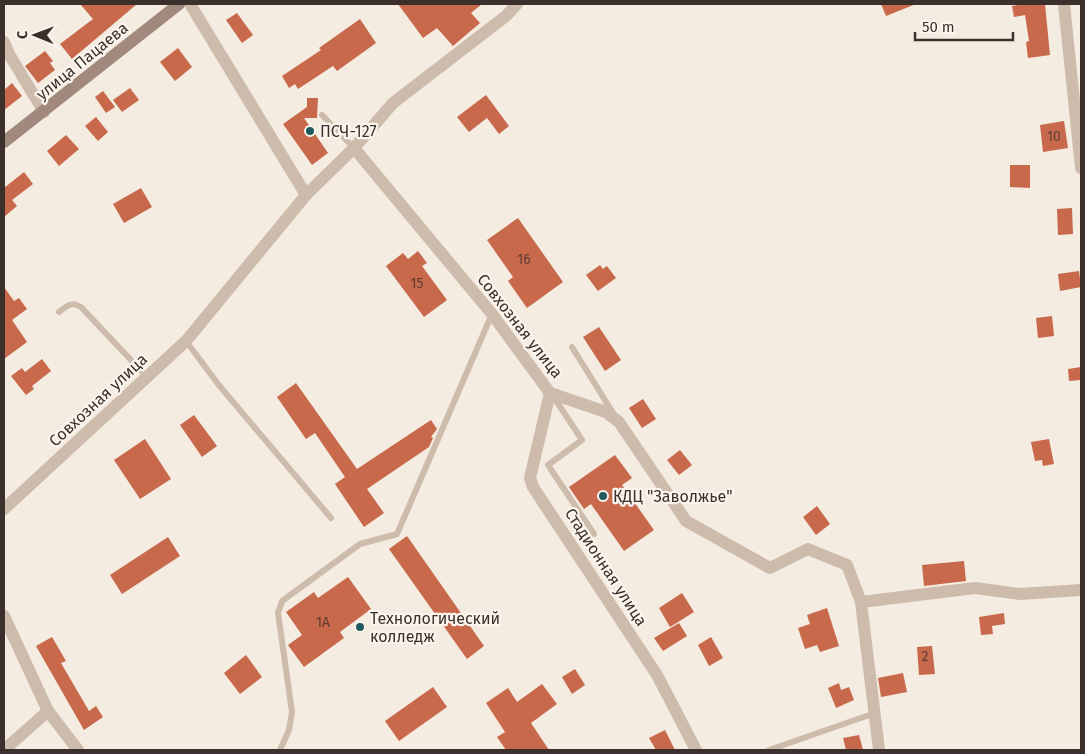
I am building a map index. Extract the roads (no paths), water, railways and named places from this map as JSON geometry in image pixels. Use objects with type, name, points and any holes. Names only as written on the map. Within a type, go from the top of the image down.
[{"type":"street","name":"улица Пацаева","points":[[4,142],[179,4]]},
{"type":"street","points":[[190,4],[306,195]]},
{"type":"street","name":"Совхозная улица","points":[[4,509],[186,341],[306,195],[354,148],[393,103],[506,16],[517,4]]},
{"type":"street","points":[[1064,4],[1081,168]]},
{"type":"street","points":[[4,42],[9,54],[44,112]]},
{"type":"street","name":"Совхозная улица","points":[[354,148],[492,314],[550,393],[606,412],[619,422],[686,521],[770,568],[808,549],[847,565],[861,602]]},
{"type":"street","name":"Стадионная улица","points":[[550,393],[530,478],[533,486],[657,675],[696,750]]},
{"type":"street","points":[[879,750],[861,602],[975,588],[1020,594],[1081,590]]},
{"type":"street","points":[[4,616],[48,711],[78,750]]},
{"type":"street","points":[[4,750],[48,711]]},
{"type":"lane","points":[[322,115],[354,148]]},
{"type":"lane","points":[[58,312],[69,304],[81,307],[147,376]]},
{"type":"lane","points":[[280,750],[289,730],[292,712],[278,613],[282,601],[360,544],[397,534],[492,314]]},
{"type":"lane","points":[[186,341],[218,384],[331,518]]},
{"type":"lane","points":[[572,347],[619,422]]},
{"type":"lane","points":[[550,393],[582,440],[548,465],[594,534]]},
{"type":"lane","points":[[769,750],[875,713]]},
{"type":"place","name":"ПСЧ-127","points":[[310,131]]},
{"type":"place","name":"КДЦ \"Заволжье\"","points":[[603,496]]},
{"type":"place","name":"Технологический колледж","points":[[360,627]]}]
